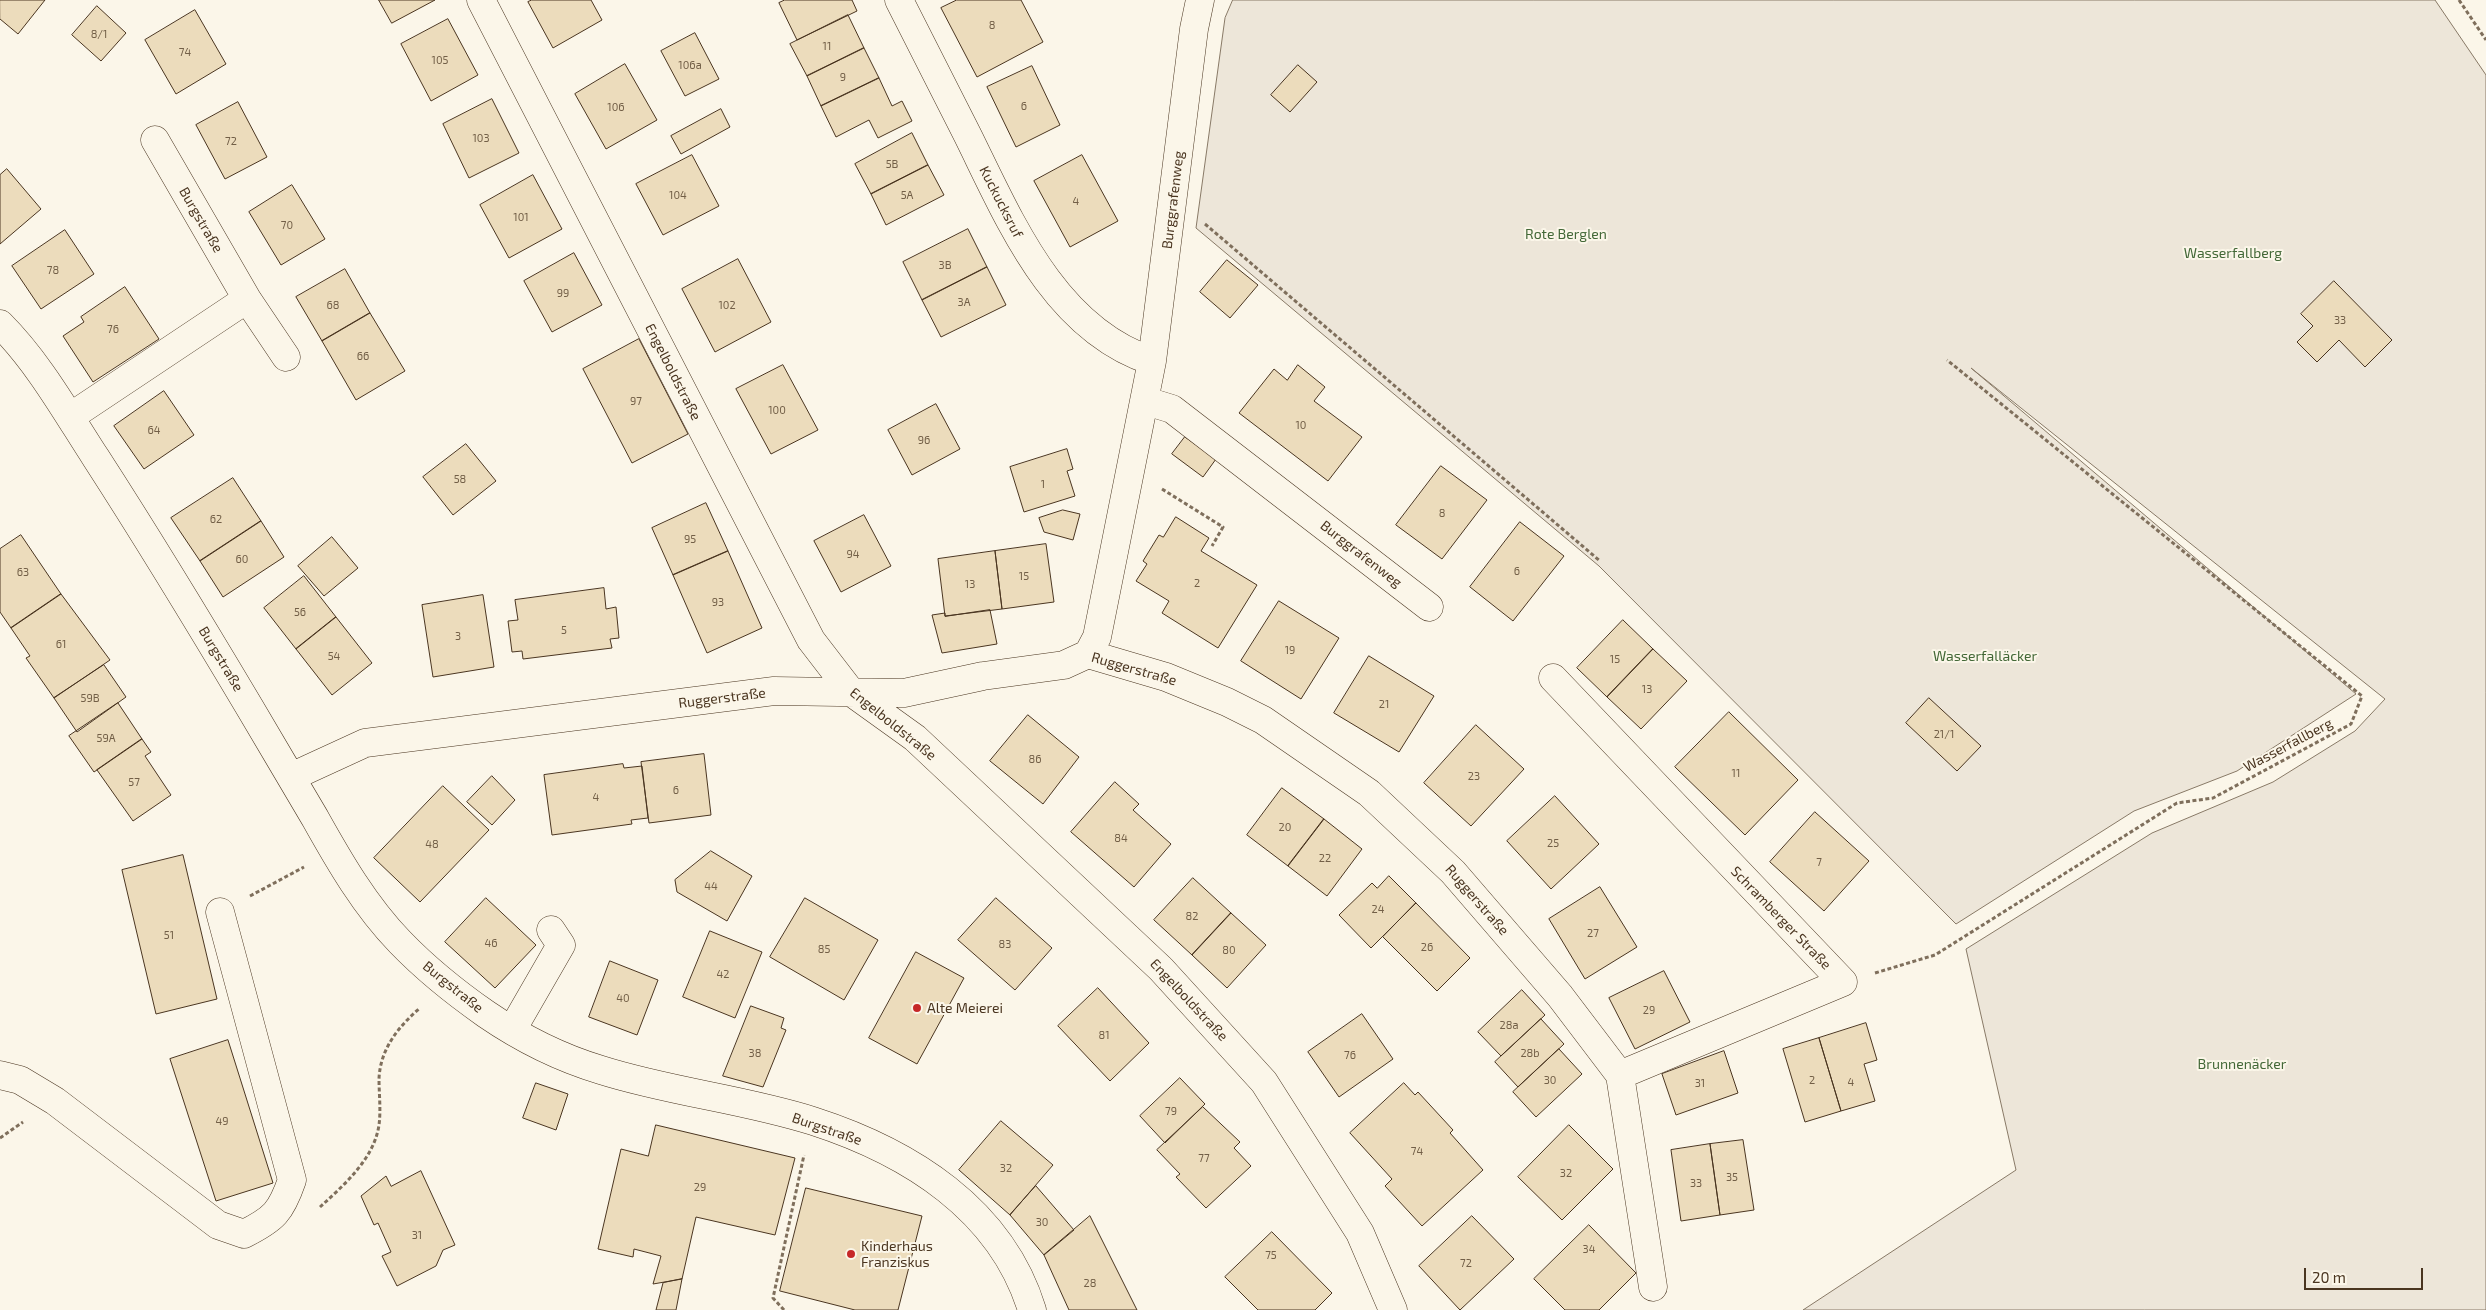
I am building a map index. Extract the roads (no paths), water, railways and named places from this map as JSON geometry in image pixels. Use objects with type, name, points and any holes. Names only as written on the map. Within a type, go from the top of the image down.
[{"type":"street","name":"Engelboldstraße","points":[[481,0],[811,640],[851,692],[915,738],[1161,969],[1264,1082],[1360,1233],[1393,1310]]},
{"type":"street","name":"Kuckucksruf","points":[[899,0],[1020,241],[1062,298],[1100,335],[1129,354],[1152,361]]},
{"type":"street","name":"Burggrafenweg","points":[[1088,654],[1097,637],[1146,401],[1194,29],[1200,0]]},
{"type":"street","name":"Burgstraße","points":[[155,140],[247,299],[286,357]]},
{"type":"street","points":[[70,417],[247,299]]},
{"type":"street","name":"Burgstraße","points":[[0,324],[44,376],[176,582],[334,851],[366,901],[399,941],[452,989],[512,1030],[546,1049],[602,1071],[811,1121],[859,1138],[905,1162],[959,1198],[988,1226],[1008,1257],[1032,1310]]},
{"type":"street","name":"Burggrafenweg","points":[[1146,401],[1172,409],[1429,607]]},
{"type":"street","name":"Ruggerstraße","points":[[291,777],[364,743],[774,691],[904,693],[983,676],[1064,664],[1088,654],[1166,677],[1227,702],[1263,720],[1369,793],[1453,872],[1560,996],[1620,1075],[1653,1287]]},
{"type":"street","name":"Schramberger Straße","points":[[1554,678],[1843,982],[1620,1075]]},
{"type":"street","points":[[0,1075],[20,1080],[54,1101],[218,1225],[244,1234],[266,1223],[284,1203],[292,1180],[220,912]]},
{"type":"street","points":[[512,1030],[561,944],[550,930]]},
{"type":"place","name":"Alte Meierei","points":[[917,1008]]},
{"type":"place","name":"Kinderhaus Franziskus","points":[[851,1254]]},
{"type":"park label","name":"Rote Berglen","points":[[1566,234]]},
{"type":"park label","name":"Wasserfallberg","points":[[2233,253]]},
{"type":"park label","name":"Wasserfalläcker","points":[[1985,656]]},
{"type":"park label","name":"Brunnenäcker","points":[[2242,1064]]}]
